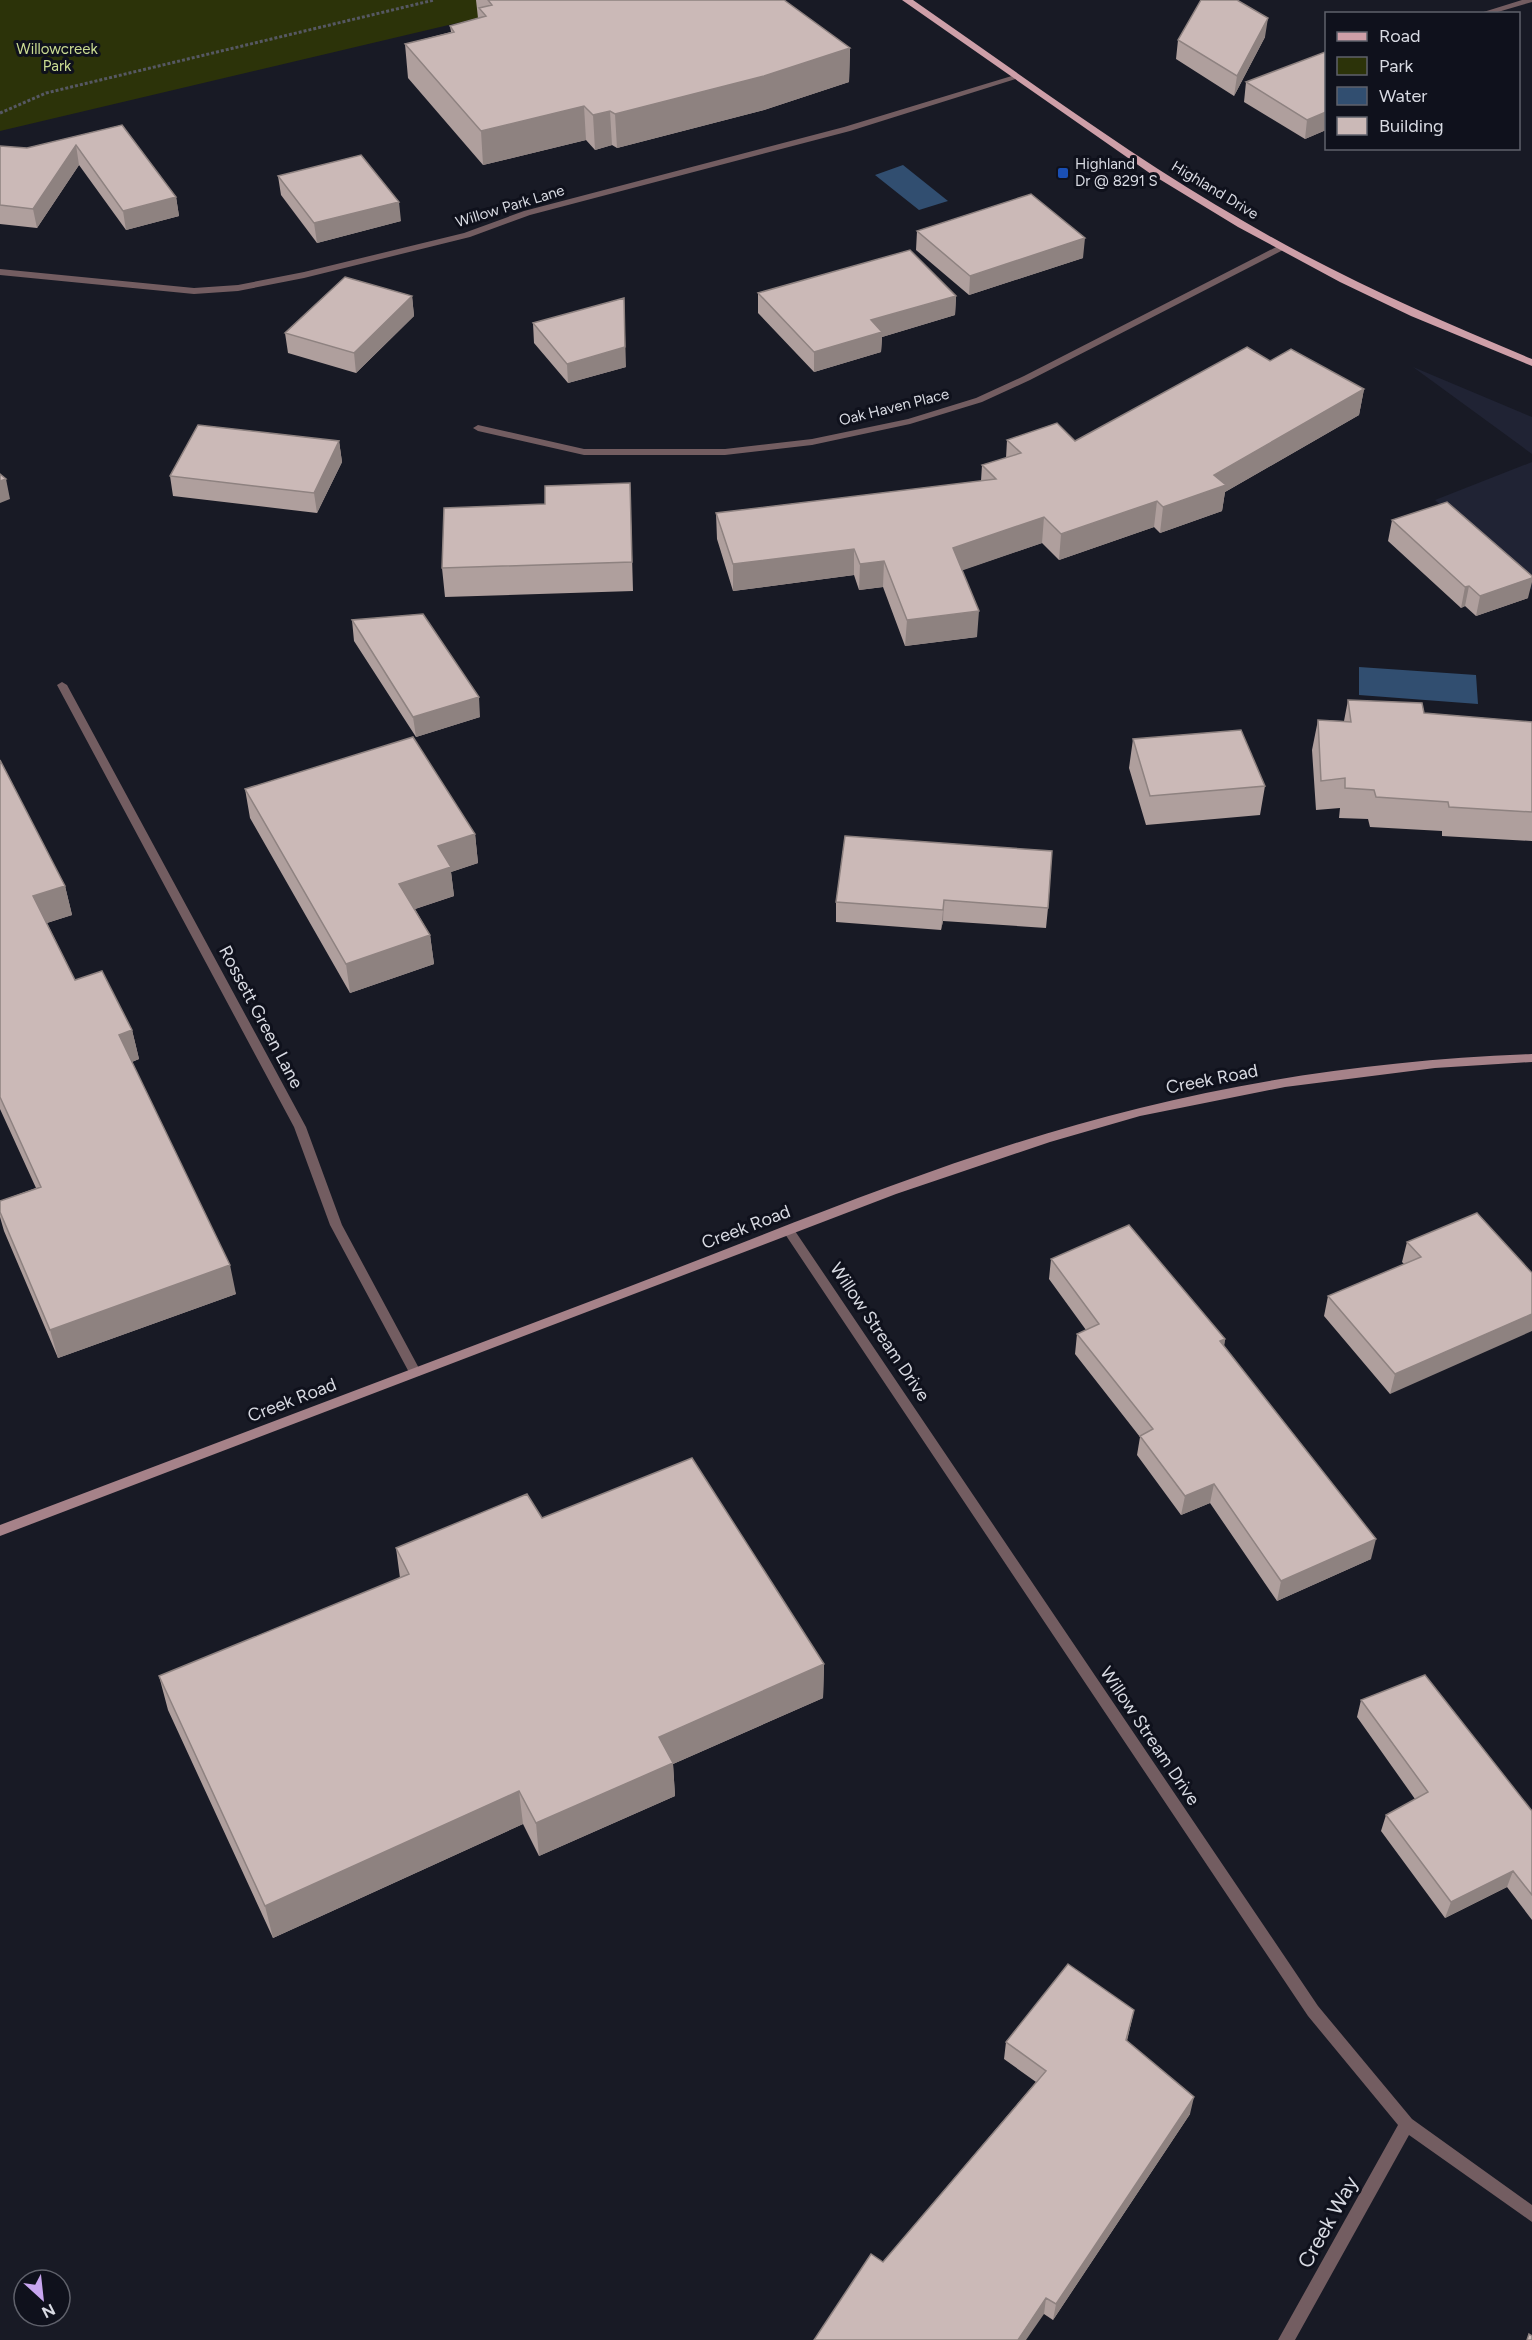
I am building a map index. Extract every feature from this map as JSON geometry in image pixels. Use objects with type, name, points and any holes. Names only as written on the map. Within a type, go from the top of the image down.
[{"type":"main road","name":"Highland Drive","points":[[907,0],[1155,172],[1282,247],[1415,314],[1532,363]]},
{"type":"street","points":[[1488,12],[1531,0]]},
{"type":"street","name":"Willow Park Lane","points":[[0,272],[194,291],[238,288],[467,235],[527,213],[847,129],[1018,77]]},
{"type":"street","name":"Oak Haven Place","points":[[478,428],[584,452],[725,452],[812,442],[910,421],[979,400],[1027,378],[1282,247]]},
{"type":"street","name":"Rossett Green Lane","points":[[62,684],[300,1127],[336,1226],[416,1372]]},
{"type":"street","name":"Creek Road","points":[[0,1531],[892,1191],[1015,1148],[1140,1112],[1270,1086],[1390,1069],[1532,1058]]},
{"type":"street","name":"Willow Stream Drive","points":[[789,1231],[1312,2011],[1407,2124],[1532,2214]]},
{"type":"street","name":"Creek Way","points":[[1286,2340],[1407,2124]]},
{"type":"path","points":[[0,113],[46,93],[434,0]]},
{"type":"shaded area","points":[[1413,367],[1532,417],[1532,454]]},
{"type":"shaded area","points":[[1532,462],[1532,590],[1435,500]]},
{"type":"green space","name":"Willowcreek Park","points":[[0,0],[555,0],[0,131]]},
{"type":"water","points":[[903,165],[948,201],[919,210],[875,175]]},
{"type":"water","points":[[1359,667],[1476,675],[1478,704],[1359,695]]},
{"type":"building","points":[[488,0],[784,0],[850,48],[764,76],[615,114],[610,111],[593,115],[584,106],[481,131],[405,44],[454,32],[450,26],[486,16],[479,8],[492,5]]},
{"type":"building","points":[[1201,0],[1237,0],[1268,18],[1237,76],[1178,40]]},
{"type":"building","points":[[1325,52],[1325,112],[1307,120],[1246,82]]},
{"type":"building","points":[[122,125],[176,197],[123,211],[76,145],[33,209],[0,205],[0,146],[27,148]]},
{"type":"building","points":[[361,155],[399,202],[314,223],[278,176]]},
{"type":"building","points":[[1031,194],[1085,238],[970,276],[917,231]]},
{"type":"building","points":[[910,250],[956,296],[871,320],[882,332],[814,352],[758,293]]},
{"type":"building","points":[[345,277],[412,296],[354,353],[285,333]]},
{"type":"building","points":[[624,298],[625,347],[567,364],[533,323]]},
{"type":"building","points":[[1247,347],[1270,361],[1291,349],[1364,389],[1214,475],[1226,485],[1163,507],[1157,501],[1061,534],[1044,517],[953,548],[979,611],[907,620],[884,561],[860,564],[854,549],[733,564],[716,513],[996,479],[982,465],[1021,453],[1007,440],[1057,423],[1075,441]]},
{"type":"building","points":[[198,425],[339,441],[314,493],[170,476]]},
{"type":"building","points":[[630,483],[632,562],[442,568],[444,508],[545,504],[545,486]]},
{"type":"building","points":[[1447,502],[1532,578],[1480,596],[1469,586],[1465,587],[1392,520]]},
{"type":"building","points":[[423,614],[479,697],[413,717],[352,620]]},
{"type":"building","points":[[1348,700],[1422,703],[1424,713],[1532,722],[1532,812],[1449,807],[1448,802],[1376,797],[1374,790],[1345,788],[1345,778],[1321,781],[1318,720],[1351,722]]},
{"type":"building","points":[[1241,730],[1265,786],[1150,796],[1133,739]]},
{"type":"building","points":[[413,737],[475,834],[438,846],[451,867],[399,884],[430,935],[346,964],[245,789]]},
{"type":"building","points":[[0,760],[65,886],[33,896],[75,980],[102,971],[132,1030],[119,1035],[230,1265],[50,1330],[0,1212],[0,1201],[41,1187],[0,1097]]},
{"type":"building","points":[[845,836],[1052,851],[1048,908],[944,900],[943,910],[836,902]]},
{"type":"building","points":[[1477,1213],[1532,1273],[1532,1314],[1395,1374],[1328,1296],[1421,1257],[1407,1242]]},
{"type":"building","points":[[1129,1225],[1225,1339],[1220,1341],[1376,1539],[1281,1581],[1214,1484],[1185,1496],[1140,1436],[1153,1429],[1077,1334],[1099,1324],[1051,1259]]},
{"type":"building","points":[[692,1458],[824,1664],[659,1737],[673,1763],[536,1823],[519,1791],[265,1906],[159,1676],[409,1574],[396,1548],[527,1494],[542,1518]]},
{"type":"building","points":[[1425,1675],[1532,1811],[1532,1895],[1513,1871],[1451,1902],[1386,1815],[1428,1792],[1361,1700]]},
{"type":"building","points":[[1068,1964],[1134,2010],[1126,2040],[1194,2097],[1056,2304],[1046,2298],[1018,2340],[814,2340],[871,2254],[883,2262],[1046,2071],[1006,2042]]},
{"type":"place","name":"Highland Dr @ 8291 S","points":[[1063,173]]}]
